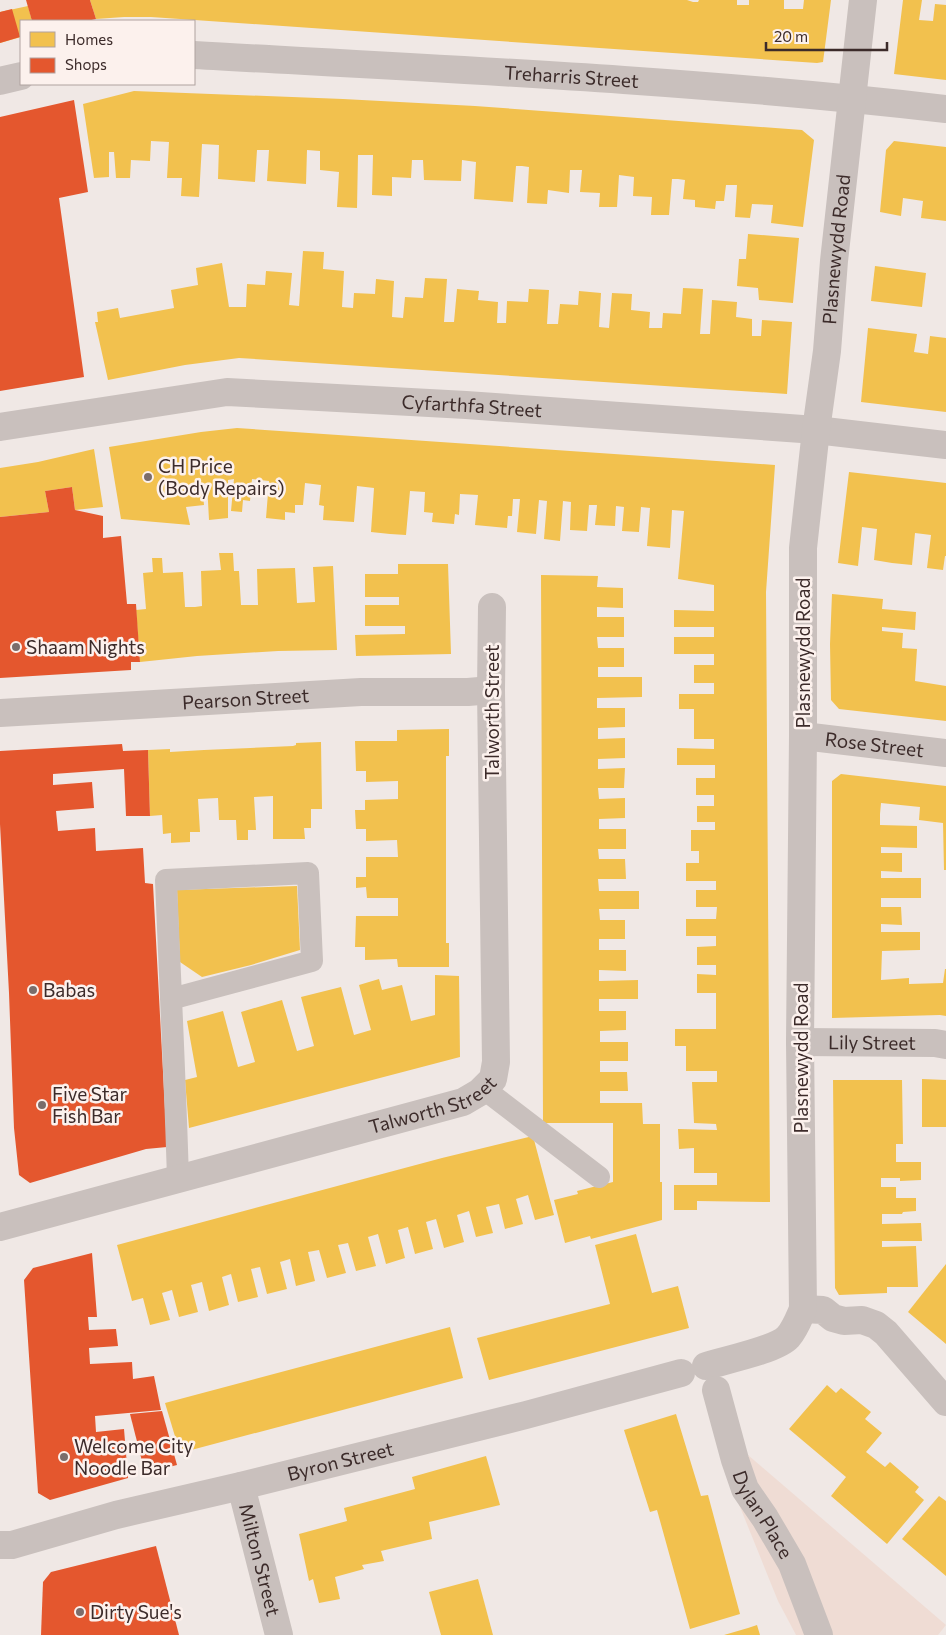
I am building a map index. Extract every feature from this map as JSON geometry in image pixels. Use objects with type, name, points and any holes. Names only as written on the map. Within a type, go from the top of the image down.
[{"type":"street","name":"Plasnewydd Road","points":[[803,1309],[800,1042],[803,548],[827,351],[834,261],[863,0]]},
{"type":"street","name":"Treharris Street","points":[[195,55],[569,76],[851,98],[946,109]]},
{"type":"street","points":[[0,81],[20,76]]},
{"type":"street","name":"Cyfarthfa Street","points":[[0,427],[226,392],[456,405],[816,430],[946,445]]},
{"type":"street","name":"Talworth Street","points":[[0,1227],[463,1102],[484,1089],[493,1079],[496,1062],[491,690],[492,607]]},
{"type":"street","name":"Pearson Street","points":[[0,713],[361,692],[468,692],[491,690]]},
{"type":"street","name":"Rose Street","points":[[803,736],[946,753]]},
{"type":"street","name":"Lily Street","points":[[800,1042],[935,1043],[946,1045]]},
{"type":"street","points":[[803,1309],[823,1310],[833,1318],[844,1321],[862,1320],[876,1325],[886,1333],[946,1402]]},
{"type":"street","name":"Dylan Place","points":[[803,1309],[796,1326],[788,1338],[711,1378],[735,1460],[746,1489],[792,1564],[819,1635]]},
{"type":"street","name":"Byron Street","points":[[0,1545],[12,1544],[116,1515],[242,1486],[526,1415],[681,1373]]},
{"type":"street","name":"Milton Street","points":[[242,1486],[279,1635]]},
{"type":"lane","points":[[171,999],[312,961],[308,873],[166,880],[178,1179]]},
{"type":"lane","points":[[484,1089],[600,1177]]},
{"type":"shaded area","points":[[741,1449],[946,1625],[938,1635],[796,1635],[778,1601],[736,1497]]},
{"type":"building: Homes","points":[[90,0],[687,0],[698,2],[699,0],[737,0],[737,5],[749,5],[749,0],[784,0],[784,9],[803,9],[804,0],[831,0],[823,62],[817,63],[151,17],[96,19]]},
{"type":"building: Homes","points":[[903,0],[922,0],[919,20],[933,21],[935,4],[946,5],[946,80],[894,74]]},
{"type":"building: Homes","points":[[28,6],[32,20],[20,20],[20,37],[0,43],[0,12]]},
{"type":"building: Homes","points":[[134,91],[475,106],[802,130],[814,140],[803,227],[771,223],[773,205],[752,204],[750,218],[735,217],[737,185],[726,185],[724,201],[716,201],[715,209],[695,207],[695,200],[683,199],[685,180],[678,179],[672,179],[669,215],[651,215],[652,197],[633,196],[634,177],[619,175],[617,207],[599,207],[600,193],[580,192],[582,170],[570,170],[569,193],[548,190],[547,204],[527,203],[529,167],[522,166],[516,166],[513,202],[474,199],[476,162],[462,160],[461,181],[424,180],[423,160],[412,160],[411,178],[392,177],[392,196],[372,195],[373,155],[358,155],[357,208],[337,207],[339,172],[320,170],[320,151],[307,150],[306,184],[267,181],[269,150],[257,150],[255,182],[218,179],[219,145],[202,144],[199,197],[181,196],[182,178],[167,178],[169,142],[151,141],[150,161],[131,160],[130,178],[116,178],[114,152],[109,152],[109,177],[94,178],[83,104]]},
{"type":"building: Homes","points":[[894,141],[946,147],[946,221],[921,218],[923,201],[903,198],[901,216],[880,212],[886,150]]},
{"type":"building: Homes","points":[[748,234],[799,238],[793,303],[759,300],[758,288],[737,286],[739,259],[746,259]]},
{"type":"building: Homes","points":[[303,251],[324,252],[323,269],[344,271],[342,307],[353,308],[354,293],[375,294],[376,279],[394,281],[392,317],[403,318],[405,297],[423,298],[425,278],[447,279],[444,322],[454,322],[457,289],[479,291],[478,300],[498,302],[497,323],[506,323],[507,301],[528,302],[529,289],[549,290],[547,324],[558,324],[560,304],[578,305],[579,291],[601,293],[599,327],[609,328],[612,293],[632,294],[631,310],[650,312],[649,328],[662,328],[663,313],[681,314],[683,288],[703,289],[700,334],[710,334],[712,300],[737,302],[736,317],[752,319],[752,336],[761,336],[762,320],[792,322],[787,394],[239,358],[185,365],[108,380],[95,322],[98,322],[97,312],[118,308],[120,318],[174,308],[171,290],[198,285],[196,268],[222,263],[229,307],[246,307],[247,284],[265,285],[266,271],[292,273],[289,305],[299,306]]},
{"type":"building: Homes","points":[[875,266],[926,273],[922,307],[871,301]]},
{"type":"building: Homes","points":[[868,328],[917,334],[914,352],[928,354],[930,336],[946,338],[946,412],[861,402]]},
{"type":"building: Homes","points":[[237,428],[775,465],[766,592],[770,1202],[697,1201],[697,1210],[674,1210],[674,1185],[717,1185],[717,1173],[694,1173],[694,1148],[679,1149],[678,1129],[717,1130],[716,1124],[694,1123],[692,1082],[717,1082],[717,1071],[686,1071],[686,1046],[675,1046],[675,1029],[716,1029],[716,993],[697,993],[697,974],[716,975],[716,965],[697,965],[697,947],[716,946],[716,936],[686,936],[686,919],[716,919],[717,907],[696,907],[696,890],[716,890],[716,881],[686,881],[686,863],[699,863],[699,851],[691,851],[691,830],[715,830],[715,822],[697,822],[697,806],[714,806],[714,795],[696,795],[696,778],[715,778],[715,765],[677,765],[677,748],[714,749],[714,739],[694,739],[694,709],[679,709],[679,694],[714,694],[714,683],[694,683],[694,665],[714,665],[714,654],[674,654],[674,637],[714,637],[714,627],[674,627],[674,610],[714,611],[714,585],[678,579],[684,511],[672,510],[670,548],[647,546],[650,508],[641,507],[639,532],[622,531],[624,507],[616,506],[615,526],[595,525],[597,505],[589,505],[587,531],[570,530],[571,502],[563,501],[560,541],[544,539],[547,501],[539,500],[536,534],[517,532],[520,499],[513,499],[512,516],[508,516],[507,528],[475,525],[478,495],[460,494],[459,515],[455,514],[454,524],[432,522],[433,513],[424,512],[425,492],[410,491],[406,535],[390,534],[371,532],[374,488],[357,486],[354,522],[323,520],[324,506],[319,505],[321,485],[305,483],[303,505],[295,505],[295,513],[285,512],[285,520],[266,518],[269,481],[252,479],[250,501],[243,500],[242,512],[231,511],[234,479],[228,480],[228,518],[209,520],[207,483],[202,484],[204,505],[186,507],[190,525],[121,519],[109,447]]},
{"type":"building: Homes","points":[[94,449],[103,507],[75,510],[72,487],[45,491],[49,512],[0,517],[0,468],[38,462]]},
{"type":"building: Homes","points":[[849,472],[946,483],[946,556],[943,570],[927,568],[931,535],[915,533],[912,565],[892,563],[874,560],[877,529],[862,527],[858,566],[838,563]]},
{"type":"building: Homes","points":[[219,553],[233,553],[234,571],[239,571],[241,605],[258,605],[257,569],[295,568],[297,603],[315,602],[313,567],[333,566],[337,650],[278,651],[140,662],[136,610],[146,609],[143,573],[153,572],[152,558],[162,558],[163,573],[183,572],[185,607],[195,607],[202,606],[201,571],[221,570]]},
{"type":"building: Homes","points":[[398,564],[448,564],[451,654],[356,656],[355,635],[405,634],[405,626],[365,626],[365,605],[399,605],[399,597],[365,597],[365,574],[398,574]]},
{"type":"building: Homes","points":[[541,575],[598,576],[597,587],[623,588],[623,608],[597,607],[597,617],[624,617],[624,637],[597,637],[598,648],[624,648],[624,667],[598,667],[598,677],[642,677],[642,697],[597,698],[597,708],[625,708],[625,727],[598,728],[598,739],[625,738],[625,758],[598,759],[598,769],[625,768],[624,788],[598,788],[599,799],[625,798],[625,818],[599,819],[599,829],[626,829],[626,849],[598,849],[599,859],[625,859],[626,879],[598,879],[599,891],[639,891],[639,909],[599,909],[600,920],[625,920],[625,939],[599,939],[599,950],[626,950],[626,971],[599,970],[599,981],[638,980],[638,999],[599,999],[599,1011],[626,1011],[626,1030],[600,1031],[600,1042],[628,1042],[628,1061],[600,1061],[600,1072],[627,1072],[628,1091],[600,1091],[600,1103],[642,1103],[643,1124],[660,1124],[662,1220],[591,1239],[590,1236],[565,1243],[554,1200],[578,1194],[577,1191],[613,1182],[613,1123],[543,1123]]},
{"type":"building: Homes","points":[[832,594],[883,599],[882,609],[916,612],[915,630],[882,627],[882,631],[903,633],[902,648],[917,649],[915,681],[946,686],[946,721],[839,709],[831,700],[830,644]]},
{"type":"building: Homes","points":[[449,729],[449,756],[446,756],[446,943],[449,943],[449,967],[398,967],[397,959],[365,960],[365,947],[355,947],[356,916],[398,916],[398,898],[367,898],[366,887],[356,888],[356,877],[366,877],[366,857],[398,857],[397,840],[366,841],[366,829],[356,829],[355,810],[365,810],[365,800],[398,799],[398,781],[366,782],[366,771],[356,771],[355,741],[397,741],[397,730]]},
{"type":"building: Homes","points":[[321,742],[322,809],[311,809],[311,828],[304,828],[305,839],[273,839],[273,796],[254,797],[256,830],[248,830],[248,840],[237,840],[236,820],[219,820],[218,798],[198,799],[200,832],[190,832],[190,842],[171,843],[171,833],[163,834],[162,815],[150,816],[148,750],[170,749],[170,752],[293,746],[296,743]]},
{"type":"building: Homes","points":[[841,774],[946,786],[946,870],[944,870],[943,823],[919,820],[920,807],[881,803],[880,825],[917,826],[917,848],[881,847],[881,853],[902,853],[902,872],[881,871],[881,878],[921,878],[921,898],[881,898],[881,907],[901,907],[902,925],[881,924],[881,932],[920,932],[920,950],[882,951],[881,980],[909,978],[909,984],[943,983],[946,969],[946,1016],[832,1018],[832,781]]},
{"type":"building: Homes","points":[[297,886],[300,950],[202,977],[180,962],[177,890]]},
{"type":"building: Homes","points":[[435,975],[459,976],[460,1057],[189,1128],[185,1080],[197,1077],[187,1021],[223,1011],[238,1067],[255,1062],[241,1012],[282,1000],[297,1051],[314,1046],[301,997],[341,987],[354,1035],[371,1030],[359,985],[379,979],[382,990],[402,985],[411,1021],[435,1015]]},
{"type":"building: Homes","points":[[922,1079],[946,1080],[946,1127],[922,1127]]},
{"type":"building: Homes","points":[[833,1080],[902,1080],[903,1144],[896,1144],[896,1162],[921,1162],[921,1180],[900,1181],[900,1178],[881,1178],[881,1187],[896,1187],[896,1198],[916,1198],[916,1211],[903,1212],[902,1214],[882,1214],[882,1224],[921,1223],[922,1241],[882,1241],[882,1247],[916,1246],[918,1287],[887,1287],[887,1293],[839,1295],[835,1288]]},
{"type":"building: Homes","points":[[533,1136],[554,1215],[535,1220],[528,1195],[516,1199],[523,1224],[505,1229],[499,1204],[486,1207],[493,1233],[476,1237],[469,1211],[457,1215],[464,1242],[444,1248],[436,1219],[426,1222],[433,1249],[415,1254],[408,1227],[398,1230],[405,1258],[386,1264],[378,1234],[368,1237],[376,1266],[356,1271],[348,1243],[338,1245],[346,1273],[327,1278],[319,1250],[308,1252],[315,1281],[296,1286],[290,1259],[280,1262],[287,1289],[267,1294],[260,1267],[251,1269],[258,1297],[238,1302],[231,1274],[222,1277],[229,1305],[209,1311],[202,1282],[191,1285],[198,1312],[179,1317],[172,1290],[162,1293],[170,1320],[150,1325],[143,1298],[132,1301],[117,1245],[442,1158]]},
{"type":"building: Homes","points":[[636,1234],[652,1293],[678,1286],[689,1328],[489,1380],[477,1338],[610,1304],[595,1245]]},
{"type":"building: Homes","points":[[946,1264],[946,1344],[908,1312]]},
{"type":"building: Homes","points":[[450,1327],[463,1378],[180,1453],[165,1403]]},
{"type":"building: Homes","points":[[827,1385],[836,1393],[841,1388],[871,1412],[865,1419],[882,1433],[866,1452],[885,1467],[890,1462],[919,1487],[915,1492],[924,1500],[887,1544],[831,1496],[846,1477],[789,1429]]},
{"type":"building: Homes","points":[[676,1414],[701,1496],[708,1495],[740,1614],[690,1629],[657,1510],[650,1512],[624,1430]]},
{"type":"building: Homes","points":[[486,1456],[500,1505],[429,1522],[432,1539],[381,1551],[384,1561],[362,1565],[364,1569],[335,1577],[340,1599],[319,1603],[313,1579],[309,1581],[299,1534],[347,1521],[344,1508],[415,1489],[412,1477]]},
{"type":"building: Homes","points":[[939,1496],[946,1501],[946,1576],[902,1539]]},
{"type":"building: Homes","points":[[478,1579],[493,1635],[441,1635],[429,1592]]},
{"type":"building: Homes","points":[[757,1625],[760,1635],[724,1635],[748,1628]]},
{"type":"building: Shops","points":[[26,0],[90,0],[96,19],[92,20],[32,20]]},
{"type":"building: Shops","points":[[12,9],[20,37],[0,43],[0,12]]},
{"type":"building: Shops","points":[[74,100],[88,192],[59,198],[84,377],[0,391],[0,117]]},
{"type":"building: Shops","points":[[72,487],[75,510],[103,516],[103,538],[121,536],[127,604],[136,604],[140,662],[131,662],[131,670],[0,678],[0,517],[49,512],[45,491]]},
{"type":"building: Shops","points":[[122,744],[123,751],[148,750],[150,816],[126,816],[124,769],[53,774],[53,785],[92,782],[94,808],[56,811],[58,831],[95,828],[96,851],[143,848],[145,883],[153,884],[167,1147],[146,1149],[30,1183],[19,1175],[14,1128],[0,824],[0,751]]},
{"type":"building: Shops","points":[[92,1253],[97,1317],[88,1317],[89,1330],[116,1329],[118,1346],[89,1348],[90,1364],[132,1362],[133,1379],[154,1376],[161,1410],[95,1416],[96,1432],[124,1429],[128,1478],[50,1500],[38,1493],[24,1280],[33,1268]]},
{"type":"building: Shops","points":[[162,1411],[177,1465],[145,1473],[130,1414]]},
{"type":"building: Shops","points":[[156,1546],[179,1635],[41,1635],[43,1582],[51,1572]]},
{"type":"place","name":"CH Price (Body Repairs)","points":[[148,477]]},
{"type":"place","name":"Shaam Nights","points":[[16,647]]},
{"type":"place","name":"Babas","points":[[33,990]]},
{"type":"place","name":"Five Star Fish Bar","points":[[42,1105]]},
{"type":"place","name":"Welcome City Noodle Bar","points":[[64,1457]]},
{"type":"place","name":"Dirty Sue's","points":[[80,1612]]}]
